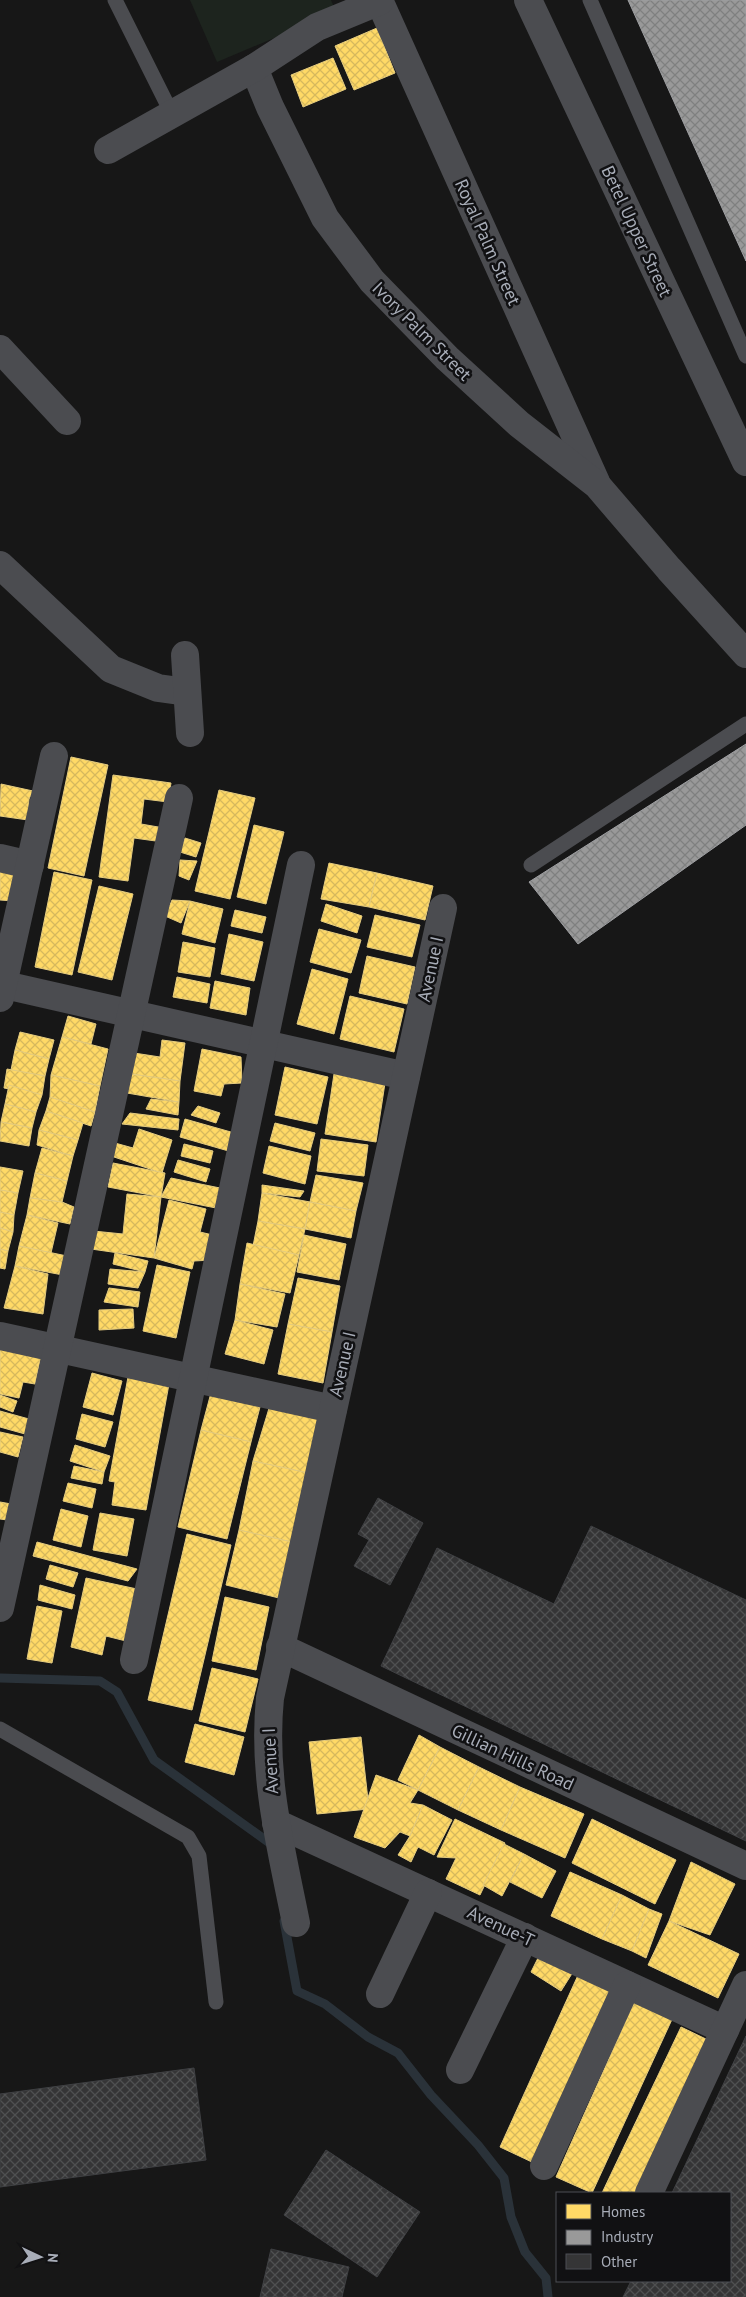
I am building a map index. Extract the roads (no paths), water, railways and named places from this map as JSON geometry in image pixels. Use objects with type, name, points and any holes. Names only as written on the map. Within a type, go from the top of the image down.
[{"type":"street","points":[[108,150],[254,68],[316,27],[380,0]]},
{"type":"street","name":"Royal Palm Street","points":[[380,0],[597,485]]},
{"type":"street","name":"Betel Upper Street","points":[[528,0],[746,462]]},
{"type":"street","name":"Ivory Palm Street","points":[[254,68],[270,107],[325,218],[372,281],[454,365],[519,424],[597,485],[669,569],[746,654]]},
{"type":"street","points":[[0,349],[67,421]]},
{"type":"street","points":[[0,565],[111,669],[158,688],[187,692]]},
{"type":"street","points":[[185,655],[190,732]]},
{"type":"street","points":[[54,756],[1,989],[132,1014],[406,1076]]},
{"type":"street","points":[[0,1608],[179,798]]},
{"type":"street","points":[[0,858],[30,865]]},
{"type":"street","points":[[134,1660],[301,864]]},
{"type":"street","name":"Avenue I","points":[[296,1923],[268,1774],[267,1733],[270,1698],[443,908]]},
{"type":"street","points":[[0,1336],[332,1409]]},
{"type":"street","name":"Gillian Hills Road","points":[[280,1647],[746,1866]]},
{"type":"street","name":"Avenue-T","points":[[276,1823],[725,2030]]},
{"type":"street","points":[[380,1994],[428,1893]]},
{"type":"street","points":[[460,2070],[525,1938]]},
{"type":"street","points":[[544,2166],[627,1985]]},
{"type":"street","points":[[649,2192],[746,1985]]},
{"type":"lane","points":[[115,0],[172,114]]},
{"type":"lane","points":[[590,0],[746,356]]},
{"type":"lane","points":[[531,865],[746,724]]},
{"type":"lane","points":[[0,1729],[188,1837],[199,1856],[216,2002]]},
{"type":"waterway","points":[[0,1678],[100,1681],[117,1692],[154,1760],[271,1844],[272,1849]]},
{"type":"waterway","points":[[284,1921],[297,1991],[325,2004],[368,2037],[398,2053],[431,2095],[478,2145],[504,2178],[511,2217],[525,2252],[546,2278],[548,2297]]}]
